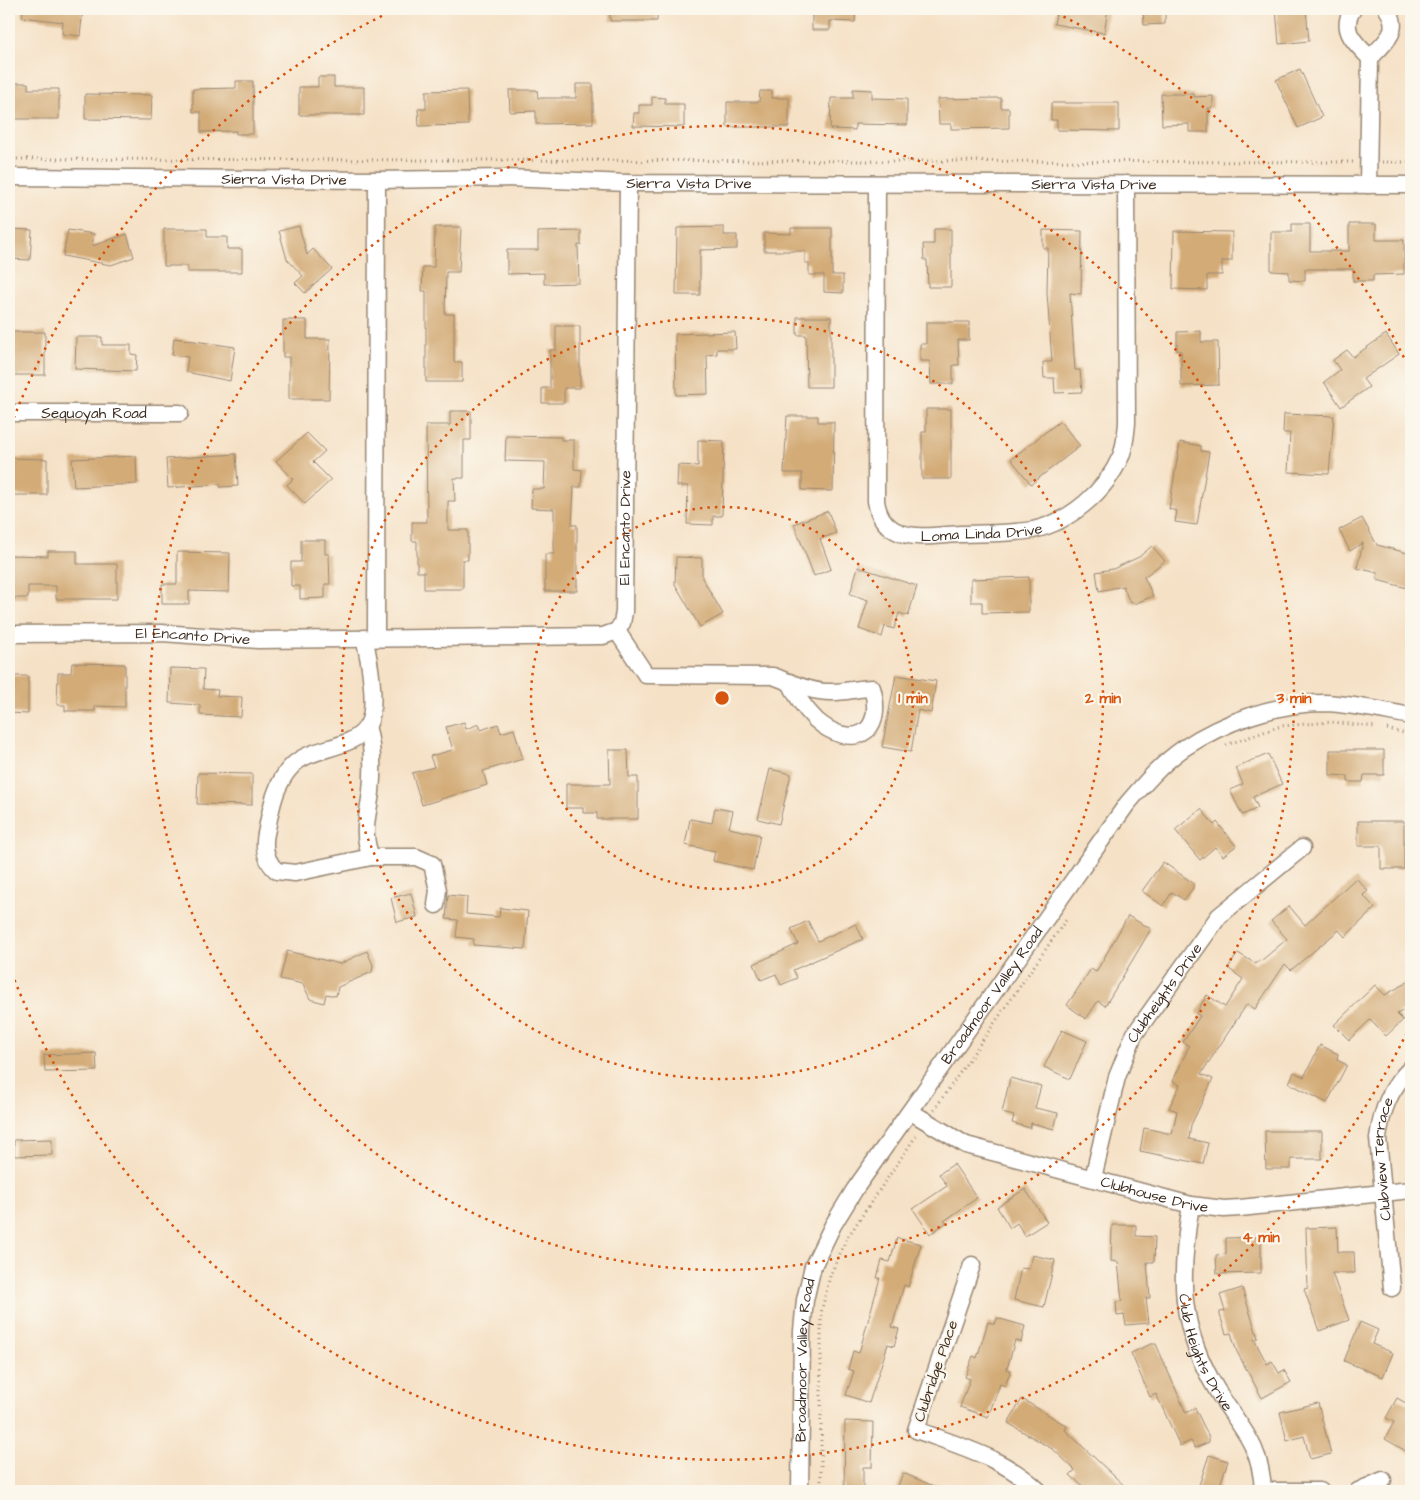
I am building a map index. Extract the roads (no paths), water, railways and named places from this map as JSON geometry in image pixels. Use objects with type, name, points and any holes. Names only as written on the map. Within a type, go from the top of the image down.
[{"type":"street","points":[[1353,9],[1347,23],[1349,34],[1370,58],[1368,185]]},
{"type":"street","points":[[1370,58],[1385,44],[1393,32],[1392,16],[1387,9]]},
{"type":"street","name":"Sierra Vista Drive","points":[[9,178],[377,180],[506,178],[628,183],[1411,185]]},
{"type":"street","points":[[377,180],[370,638],[368,655],[372,699],[370,722],[363,733],[349,741],[302,758],[292,766],[281,782],[272,805],[264,845],[268,860],[273,867],[285,873],[295,873],[371,857],[416,857],[432,864],[438,890],[436,905]]},
{"type":"street","name":"El Encanto Drive","points":[[9,634],[162,633],[258,640],[603,636],[617,631],[622,623],[624,612],[628,183]]},
{"type":"street","name":"Loma Linda Drive","points":[[877,184],[877,510],[886,525],[896,531],[917,536],[1034,529],[1059,520],[1079,507],[1100,489],[1111,475],[1121,456],[1127,422],[1126,184]]},
{"type":"street","name":"Sequoyah Road","points":[[9,413],[180,413]]},
{"type":"street","points":[[617,631],[646,675],[773,676],[814,690],[833,692],[872,688],[875,697],[875,717],[870,729],[862,735],[854,736],[836,732],[817,720],[796,697],[790,682]]},
{"type":"street","name":"Broadmoor Valley Road","points":[[800,1491],[802,1331],[805,1300],[813,1266],[833,1225],[855,1189],[1126,804],[1150,777],[1184,748],[1216,730],[1253,715],[1323,703],[1411,716]]},
{"type":"street","points":[[367,726],[371,738],[371,789],[365,826],[365,841],[371,857]]},
{"type":"street","name":"Clubheights Drive","points":[[1093,1178],[1117,1077],[1134,1035],[1219,916],[1302,848]]},
{"type":"street","name":"Clubview Terrace","points":[[1392,1288],[1378,1152],[1381,1118],[1392,1090],[1411,1068]]},
{"type":"street","name":"Clubhouse Drive","points":[[911,1112],[966,1145],[1191,1205],[1232,1209],[1411,1190]]},
{"type":"street","name":"Club Heights Drive","points":[[1191,1205],[1185,1244],[1183,1280],[1190,1330],[1206,1370],[1219,1394],[1244,1429],[1256,1451],[1263,1491]]},
{"type":"street","name":"Clubridge Place","points":[[972,1265],[916,1430],[994,1459],[1020,1475],[1039,1491]]},
{"type":"street","points":[[1358,1491],[1383,1480]]},
{"type":"street","points":[[1263,1491],[1320,1491]]}]
